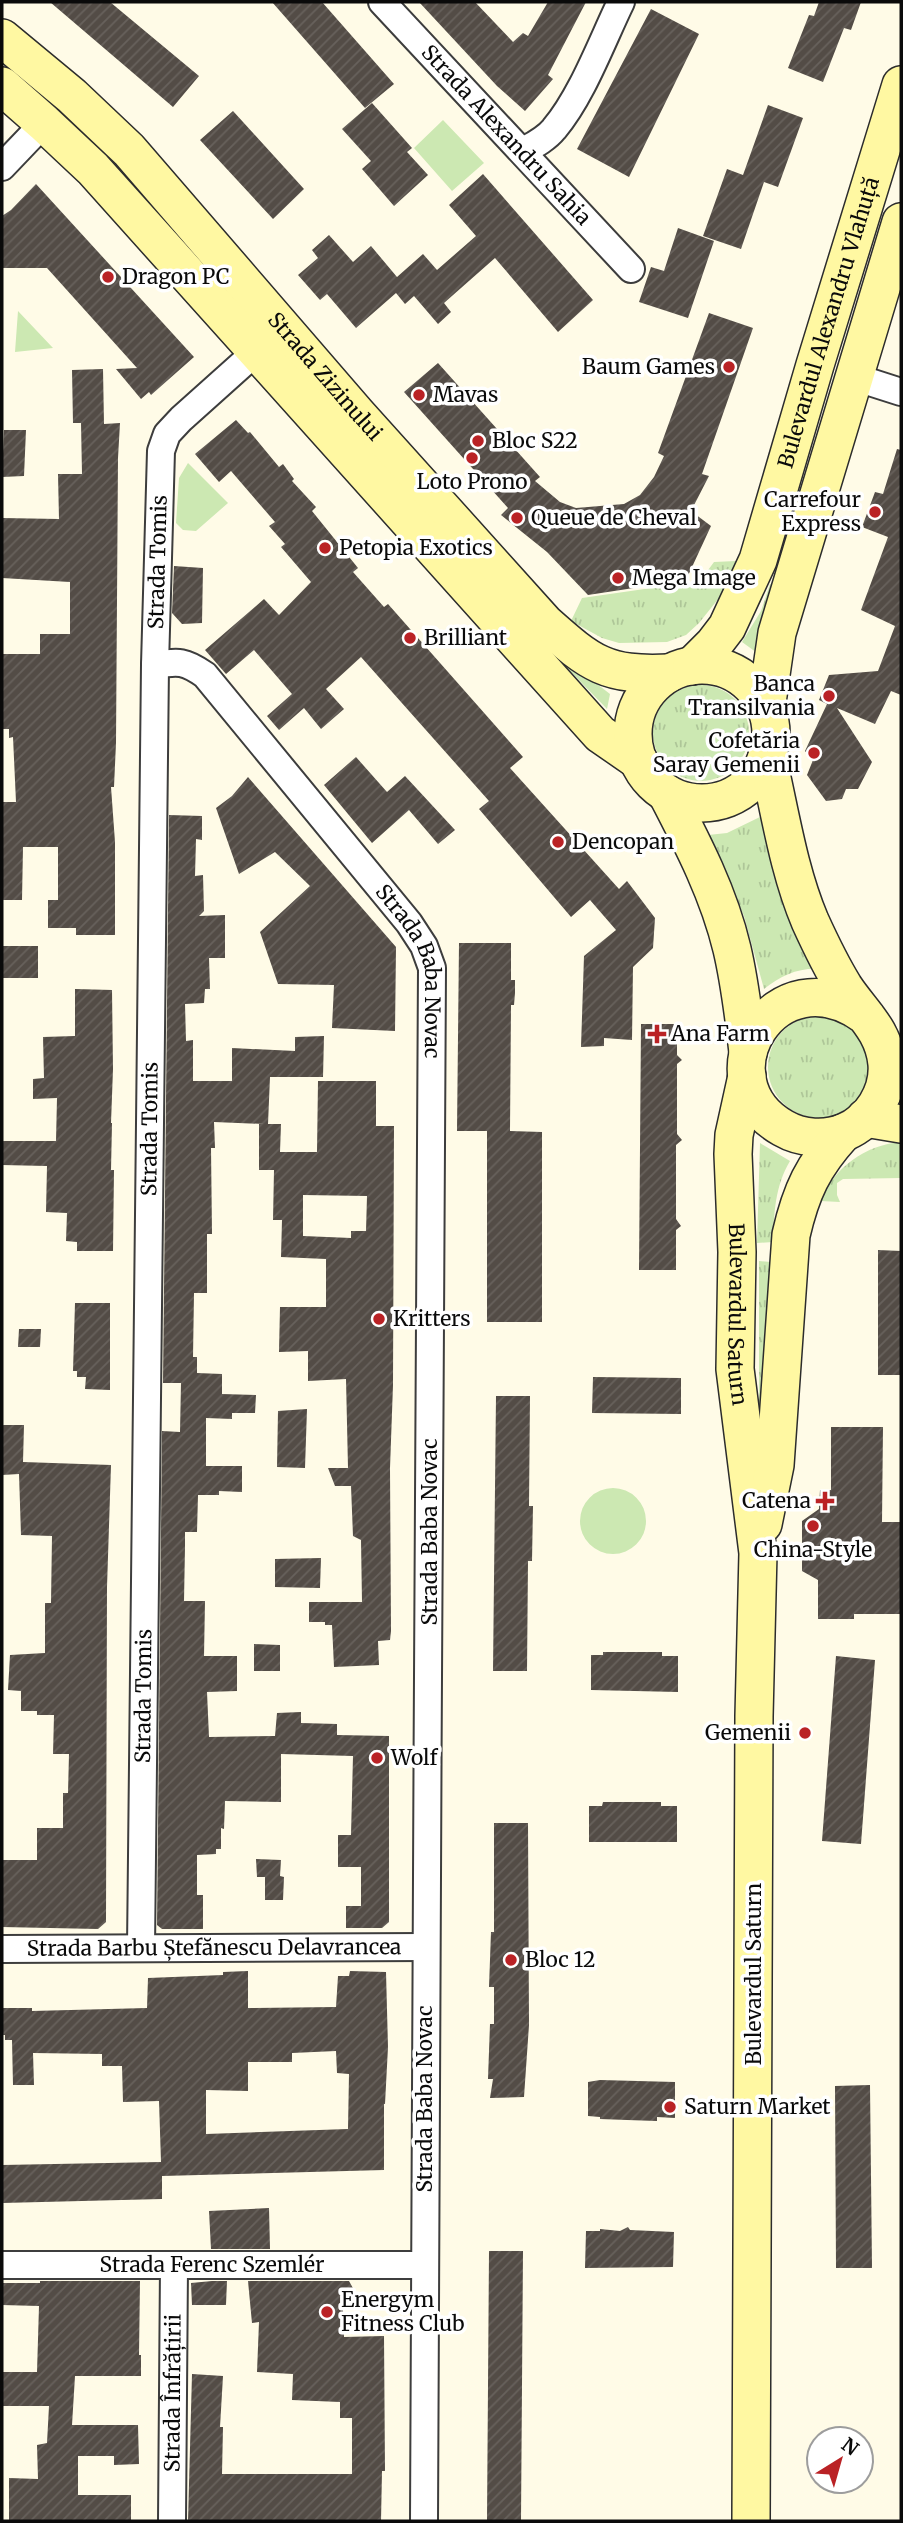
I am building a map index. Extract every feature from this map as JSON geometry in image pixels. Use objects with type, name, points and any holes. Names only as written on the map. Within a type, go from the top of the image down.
[{"type":"main road","name":"Strada Zizinului","points":[[2,38],[72,96],[128,150],[358,415],[545,623],[572,648],[596,665],[638,675],[680,669]]},
{"type":"main road","name":"Bulevardul Alexandru Vlahuță","points":[[680,669],[715,644],[727,627],[758,560],[901,85]]},
{"type":"main road","name":"Strada Zizinului","points":[[2,86],[93,169],[600,734],[639,761]]},
{"type":"main road","name":"Bulevardul Alexandru Vlahuță","points":[[766,709],[777,633],[901,222]]},
{"type":"main road","points":[[667,794],[693,802],[720,800],[744,789],[754,779],[767,756],[771,733],[766,709],[757,693],[744,680],[728,670],[711,666],[680,669],[649,689],[636,711],[633,737],[639,761],[646,774],[667,794],[701,860],[721,909],[740,982],[752,1094],[774,1123],[807,1137],[825,1137],[854,1126],[901,1124]]},
{"type":"main road","points":[[767,756],[797,888],[823,950],[845,988],[884,1037],[887,1067],[885,1086],[878,1104],[854,1126]]},
{"type":"main road","points":[[748,1064],[753,1038],[772,1014],[786,1004],[802,998],[836,999],[852,1006],[884,1037]]},
{"type":"main road","name":"Bulevardul Saturn","points":[[748,1064],[734,1135],[733,1154],[737,1252],[735,1369],[758,1553],[754,1716],[751,2521]]},
{"type":"main road","name":"Bulevardul Saturn","points":[[758,1553],[775,1465],[791,1235],[810,1176],[821,1157],[854,1126]]},
{"type":"street","name":"Strada Alexandru Sahia","points":[[382,2],[631,269]]},
{"type":"street","points":[[523,151],[553,130],[572,103],[621,2]]},
{"type":"street","points":[[2,167],[44,123]]},
{"type":"street","name":"Strada Tomis","points":[[141,1948],[155,665],[161,451],[167,434],[181,419],[257,352]]},
{"type":"street","points":[[854,377],[901,392]]},
{"type":"street","name":"Strada Baba Novac","points":[[155,665],[177,661],[190,665],[205,675],[409,923],[424,946],[432,968],[424,2521]]},
{"type":"street","name":"Strada Barbu Ștefănescu Delavrancea","points":[[2,1949],[426,1947]]},
{"type":"street","name":"Strada Ferenc Szemlér","points":[[2,2265],[424,2265]]},
{"type":"street","name":"Strada Înfrățirii","points":[[172,2521],[174,2266]]},
{"type":"green space","points":[[443,120],[484,163],[452,191],[414,148]]},
{"type":"green space","points":[[18,311],[53,348],[15,352]]},
{"type":"green space","points":[[188,463],[228,503],[196,531],[183,530],[176,523],[179,478]]},
{"type":"green space","points":[[736,561],[727,588],[699,623],[686,635],[667,642],[619,643],[602,638],[571,621],[582,598],[700,581],[714,562]]},
{"type":"green space","points":[[770,584],[776,586],[760,655],[742,642],[761,611]]},
{"type":"green space","points":[[540,640],[610,694],[607,709]]},
{"type":"green space","points":[[701,685],[719,689],[735,699],[745,715],[749,733],[745,751],[735,767],[719,777],[701,781],[683,777],[667,767],[657,751],[653,733],[657,715],[667,699],[683,689]]},
{"type":"green space","points":[[762,816],[822,969],[791,973],[764,989],[744,916],[708,835],[727,833]]},
{"type":"green space","points":[[819,1016],[839,1019],[862,1038],[867,1047],[870,1067],[867,1087],[848,1110],[839,1115],[819,1118],[799,1115],[776,1096],[771,1087],[768,1067],[771,1047],[790,1024],[799,1019]]},
{"type":"green space","points":[[901,1142],[901,1178],[843,1179],[837,1183],[840,1202],[820,1201],[833,1178],[852,1160],[875,1148]]},
{"type":"green space","points":[[760,1143],[790,1161],[778,1190],[773,1242],[757,1243]]},
{"type":"green space","points":[[759,1261],[771,1262],[765,1407],[759,1415]]},
{"type":"green space","points":[[613,1488],[626,1491],[636,1498],[643,1508],[646,1521],[643,1534],[636,1544],[626,1551],[613,1554],[600,1551],[590,1544],[583,1534],[580,1521],[583,1508],[590,1498],[600,1491]]},
{"type":"building","points":[[50,2],[110,2],[199,76],[173,107]]},
{"type":"building","points":[[272,2],[322,2],[394,84],[365,108]]},
{"type":"building","points":[[419,2],[475,2],[513,42],[523,33],[528,36],[548,2],[586,2],[548,75],[553,79],[525,111],[497,86]]},
{"type":"building","points":[[819,2],[861,2],[851,30],[844,28],[823,82],[788,68],[809,15],[814,16]]},
{"type":"building","points":[[651,9],[699,34],[629,177],[577,149]]},
{"type":"building","points":[[372,103],[412,148],[407,152],[428,175],[394,206],[362,169],[371,161],[342,129]]},
{"type":"building","points":[[768,105],[803,118],[778,187],[764,182],[741,249],[703,236],[727,169],[743,175]]},
{"type":"building","points":[[233,111],[304,189],[273,219],[200,140]]},
{"type":"building","points":[[483,174],[593,300],[558,332],[495,258],[444,303],[451,312],[438,324],[414,296],[405,304],[396,293],[356,328],[327,294],[320,300],[298,275],[318,258],[312,250],[329,235],[353,262],[371,246],[397,277],[423,254],[437,270],[476,236],[449,205]]},
{"type":"building","points":[[36,184],[194,357],[151,395],[149,392],[141,399],[116,369],[137,368],[47,268],[2,268],[2,216]]},
{"type":"building","points":[[678,228],[714,241],[688,318],[639,302],[651,267],[664,271]]},
{"type":"building","name":"Bloc S22","points":[[709,313],[753,328],[702,474],[709,476],[691,511],[711,526],[686,580],[588,595],[547,552],[501,515],[508,508],[404,392],[438,363],[540,477],[535,481],[560,502],[576,508],[624,504],[640,495],[654,477],[664,456],[658,453]]},
{"type":"building","points":[[103,369],[104,424],[120,423],[116,743],[114,787],[111,787],[115,842],[115,935],[76,935],[76,928],[48,928],[48,900],[58,900],[58,847],[23,847],[22,900],[2,900],[2,802],[16,802],[13,737],[9,738],[9,729],[3,729],[2,654],[40,654],[40,634],[70,634],[70,582],[2,578],[2,518],[59,519],[58,474],[82,474],[81,423],[73,423],[72,370]]},
{"type":"building","points":[[236,420],[250,432],[279,467],[283,464],[294,479],[292,481],[316,507],[312,511],[358,568],[353,572],[384,607],[388,604],[523,757],[510,768],[619,889],[627,881],[655,918],[653,948],[633,967],[632,1040],[604,1038],[604,1046],[581,1047],[584,956],[616,930],[590,900],[571,917],[479,809],[489,801],[361,657],[326,689],[344,709],[321,729],[304,708],[279,730],[267,716],[292,694],[254,650],[226,674],[205,650],[264,599],[279,615],[311,582],[281,547],[285,544],[269,526],[275,522],[231,471],[219,482],[195,454]]},
{"type":"building","points":[[4,430],[26,430],[24,476],[2,477]]},
{"type":"building","points":[[897,449],[901,450],[901,695],[891,691],[875,724],[837,708],[872,762],[858,789],[846,789],[842,799],[826,801],[807,775],[813,760],[805,751],[827,704],[819,700],[829,675],[878,671],[895,626],[861,610],[888,537],[862,527],[875,492],[883,494]]},
{"type":"building","points":[[174,566],[203,568],[202,623],[182,624],[172,613]]},
{"type":"building","points":[[356,757],[387,792],[405,776],[455,830],[438,844],[409,810],[372,843],[324,785]]},
{"type":"building","points":[[248,777],[396,947],[395,1031],[332,1028],[334,985],[278,984],[260,932],[310,886],[275,852],[239,874],[216,808],[232,796]]},
{"type":"building","points":[[169,815],[202,816],[202,840],[196,839],[195,876],[203,875],[204,911],[199,916],[225,915],[225,958],[209,958],[210,989],[205,989],[204,1003],[185,1004],[186,1041],[193,1040],[193,1081],[232,1081],[232,1048],[295,1051],[295,1037],[324,1036],[323,1077],[270,1077],[268,1124],[281,1124],[280,1152],[317,1152],[318,1081],[376,1081],[376,1126],[394,1126],[390,1640],[378,1641],[379,1665],[334,1667],[332,1625],[309,1622],[309,1602],[362,1602],[361,1540],[353,1536],[351,1486],[335,1486],[328,1468],[348,1468],[346,1379],[308,1381],[308,1351],[279,1352],[280,1307],[326,1307],[326,1259],[281,1257],[282,1220],[273,1220],[274,1170],[259,1170],[259,1124],[264,1124],[214,1122],[215,1148],[211,1148],[212,1234],[207,1234],[207,1293],[194,1293],[193,1357],[197,1357],[197,1373],[222,1374],[222,1394],[256,1395],[255,1413],[232,1413],[232,1419],[206,1418],[206,1466],[242,1466],[242,1492],[219,1491],[219,1495],[198,1495],[197,1532],[185,1532],[184,1601],[205,1601],[204,1656],[237,1656],[237,1691],[207,1692],[209,1737],[275,1736],[277,1713],[301,1712],[301,1723],[337,1724],[337,1735],[389,1736],[389,1922],[382,1928],[346,1928],[346,1906],[361,1906],[361,1867],[338,1867],[338,1835],[351,1835],[353,1756],[281,1754],[281,1802],[225,1801],[221,1849],[216,1849],[216,1854],[197,1855],[197,1895],[203,1895],[203,1929],[162,1929],[157,1925],[162,1431],[180,1432],[181,1383],[163,1383]],"holes":[[[303,1195],[367,1196],[366,1231],[351,1231],[351,1238],[303,1236]]]},
{"type":"building","points":[[459,943],[511,943],[511,980],[515,980],[515,993],[514,1005],[511,1005],[510,1131],[542,1132],[542,1322],[487,1322],[487,1131],[457,1131]]},
{"type":"building","points":[[2,946],[38,946],[38,978],[2,978]]},
{"type":"building","points":[[75,989],[112,990],[113,1251],[77,1251],[77,1242],[66,1241],[67,1213],[46,1212],[47,1166],[2,1165],[2,1141],[56,1141],[57,1098],[33,1099],[33,1079],[44,1078],[43,1037],[75,1036]]},
{"type":"building","points":[[641,1024],[677,1024],[677,1055],[682,1060],[677,1064],[677,1134],[682,1140],[676,1145],[676,1219],[681,1226],[676,1230],[676,1270],[639,1270]]},
{"type":"building","points":[[878,1250],[901,1251],[901,1375],[878,1375]]},
{"type":"building","points":[[75,1303],[110,1303],[110,1390],[85,1389],[86,1377],[77,1377],[77,1371],[73,1371]]},
{"type":"building","points":[[19,1329],[41,1329],[40,1347],[18,1347]]},
{"type":"building","points":[[593,1377],[681,1378],[681,1414],[592,1413]]},
{"type":"building","points":[[496,1396],[530,1396],[529,1506],[533,1506],[532,1561],[528,1561],[527,1671],[493,1671]]},
{"type":"building","points":[[307,1409],[305,1468],[277,1467],[278,1411]]},
{"type":"building","points":[[2,1425],[24,1425],[23,1462],[111,1465],[107,1587],[106,1922],[98,1929],[2,1927],[2,1860],[37,1860],[37,1828],[63,1828],[63,1793],[68,1793],[69,1754],[53,1754],[54,1715],[21,1711],[21,1691],[8,1690],[10,1655],[45,1653],[45,1603],[51,1603],[52,1536],[21,1535],[19,1474],[2,1475]]},
{"type":"building","points":[[831,1427],[883,1427],[882,1522],[901,1522],[901,1614],[854,1614],[854,1619],[818,1619],[818,1580],[802,1571],[802,1521],[819,1509],[820,1490],[831,1490]]},
{"type":"building","points":[[321,1558],[320,1588],[275,1587],[275,1559]]},
{"type":"building","points":[[254,1644],[280,1645],[280,1671],[254,1671]]},
{"type":"building","points":[[603,1652],[662,1652],[662,1656],[678,1656],[678,1692],[591,1690],[591,1655],[603,1655]]},
{"type":"building","points":[[836,1656],[875,1660],[861,1844],[822,1841]]},
{"type":"building","points":[[603,1802],[661,1802],[661,1806],[677,1806],[677,1842],[589,1842],[589,1806],[602,1806]]},
{"type":"building","points":[[494,1823],[528,1823],[529,2025],[524,2097],[490,2098],[493,2079],[488,2079],[490,2024],[494,2024],[494,1987],[489,1987],[491,1932],[494,1932]]},
{"type":"building","points":[[256,1859],[281,1860],[280,1876],[284,1877],[283,1900],[265,1900],[265,1877],[257,1877]]},
{"type":"building","points":[[248,1971],[248,2008],[336,2007],[338,1976],[349,1976],[350,1971],[386,1972],[388,2047],[384,2104],[384,2170],[162,2176],[162,2199],[2,2203],[2,2165],[161,2162],[159,2101],[123,2102],[122,2066],[102,2066],[102,2054],[33,2053],[34,2085],[13,2085],[12,2040],[5,2040],[5,2035],[2,2035],[2,2008],[32,2008],[32,2011],[147,2008],[148,1978],[223,1975],[223,1972]],"holes":[[[336,2051],[337,2073],[349,2074],[348,2129],[206,2134],[206,2090],[248,2091],[248,2062],[292,2062],[292,2053]]]},
{"type":"building","points":[[588,2082],[675,2082],[675,2118],[657,2117],[657,2121],[600,2119],[588,2116]]},
{"type":"building","points":[[870,2085],[872,2268],[836,2268],[835,2086]]},
{"type":"building","points":[[269,2208],[270,2249],[211,2249],[209,2211]]},
{"type":"building","points":[[628,2227],[630,2230],[674,2232],[673,2267],[585,2268],[586,2231],[620,2231]]},
{"type":"building","points":[[489,2251],[523,2251],[521,2521],[487,2521]]},
{"type":"building","points":[[140,2281],[141,2376],[75,2376],[72,2425],[138,2425],[139,2464],[114,2465],[114,2456],[78,2456],[78,2495],[131,2495],[131,2521],[9,2521],[9,2478],[38,2479],[37,2445],[47,2443],[49,2406],[2,2406],[2,2372],[37,2372],[39,2306],[2,2305],[2,2283]]},
{"type":"building","points":[[227,2281],[226,2305],[192,2305],[191,2283]]},
{"type":"building","points":[[248,2281],[349,2281],[354,2290],[353,2298],[343,2310],[344,2337],[384,2336],[385,2471],[382,2471],[381,2521],[188,2521],[192,2374],[223,2376],[220,2427],[223,2427],[222,2474],[352,2474],[352,2418],[340,2418],[340,2402],[292,2400],[293,2374],[257,2372],[259,2322],[252,2323]]},
{"type":"place","name":"Dragon PC","points":[[108,277]]},
{"type":"place","name":"Baum Games","points":[[729,367]]},
{"type":"place","name":"Mavas","points":[[419,395]]},
{"type":"place","name":"Bloc S22","points":[[478,441]]},
{"type":"place","name":"Loto Prono","points":[[472,458]]},
{"type":"place","name":"Carrefour Express","points":[[875,512]]},
{"type":"place","name":"Queue de Cheval","points":[[517,518]]},
{"type":"place","name":"Petopia Exotics","points":[[325,548]]},
{"type":"place","name":"Mega Image","points":[[618,578]]},
{"type":"place","name":"Brilliant","points":[[410,638]]},
{"type":"place","name":"Banca Transilvania","points":[[829,696]]},
{"type":"place","name":"Cofetăria Saray Gemenii","points":[[814,753]]},
{"type":"place","name":"Dencopan","points":[[558,842]]},
{"type":"place","name":"Ana Farm","points":[[657,1034]]},
{"type":"place","name":"Kritters","points":[[379,1319]]},
{"type":"place","name":"Catena","points":[[825,1501]]},
{"type":"place","name":"China-Style","points":[[813,1526]]},
{"type":"place","name":"Gemenii","points":[[805,1733]]},
{"type":"place","name":"Wolf","points":[[377,1758]]},
{"type":"place","name":"Bloc 12","points":[[511,1960]]},
{"type":"place","name":"Saturn Market","points":[[670,2107]]},
{"type":"place","name":"Energym Fitness Club","points":[[327,2312]]}]
